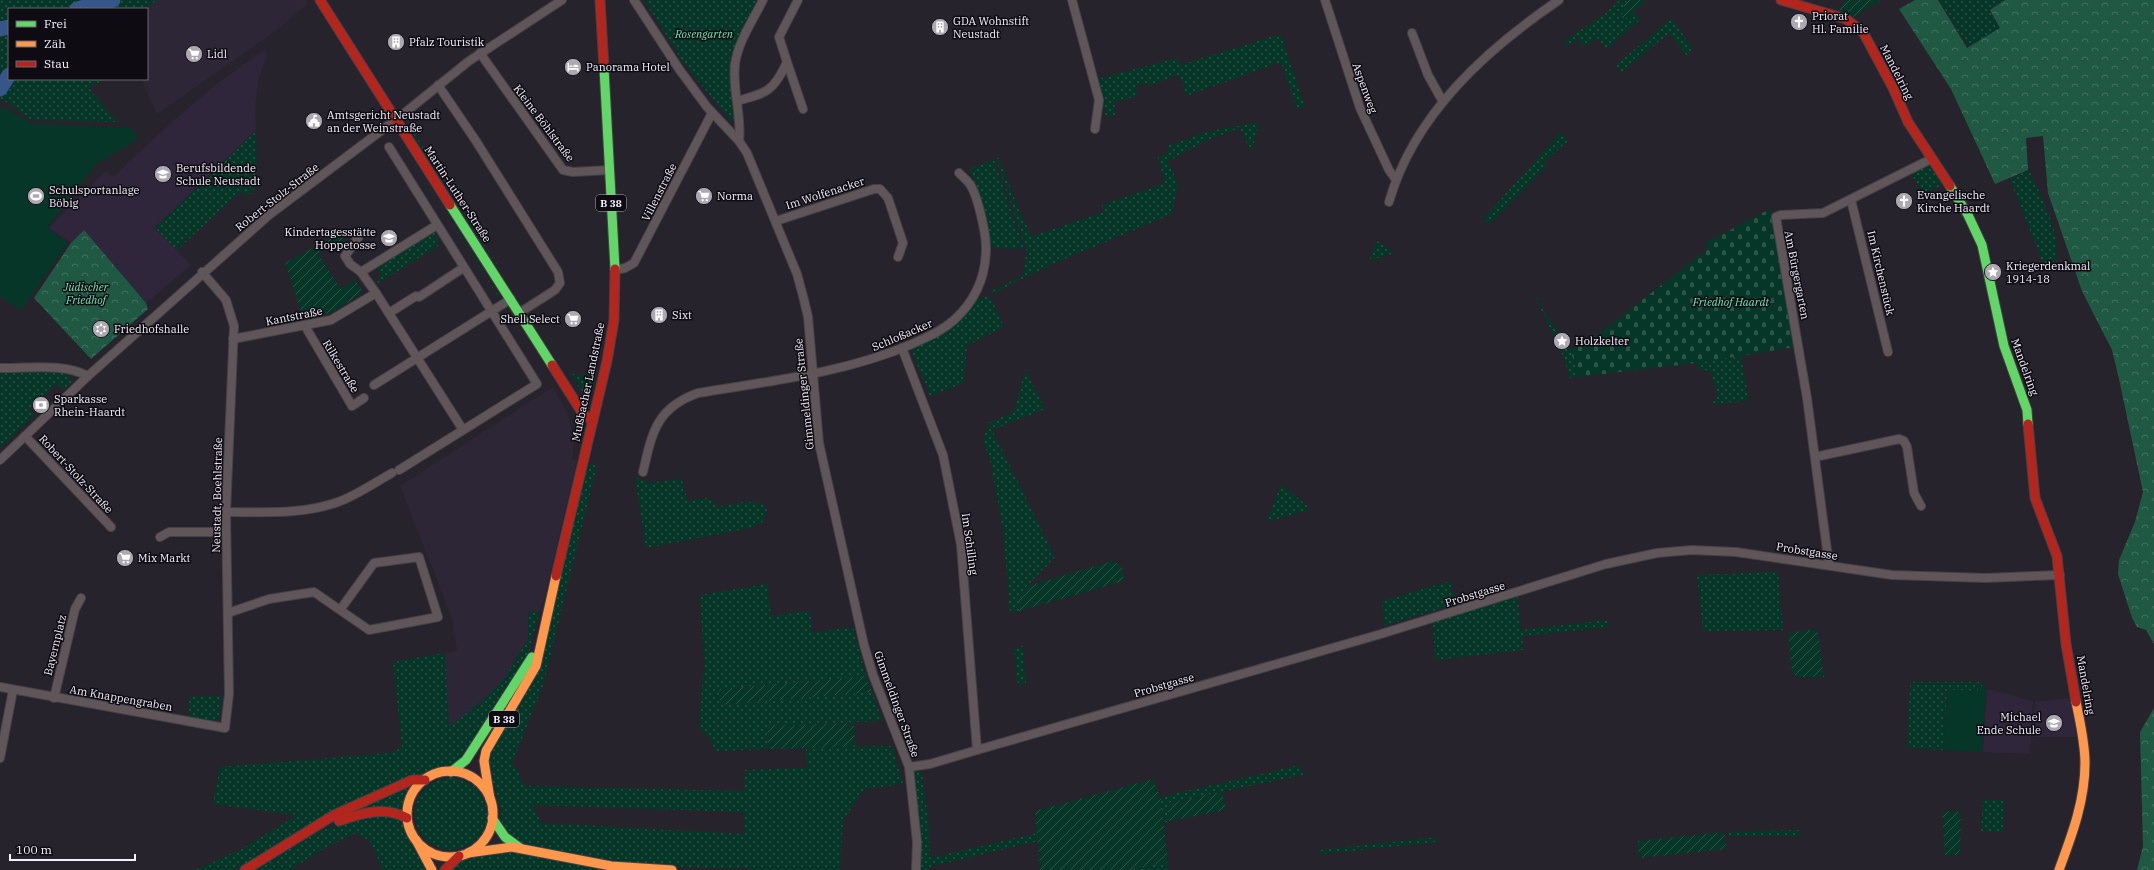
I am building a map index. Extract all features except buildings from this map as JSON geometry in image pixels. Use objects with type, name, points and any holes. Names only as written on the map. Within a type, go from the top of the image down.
[{"type":"street","name":"Martin-Luther-Straße","points":[[320,0],[583,414],[593,421]]},
{"type":"street","name":"Robert-Stolz-Straße","points":[[0,460],[88,376],[202,272],[274,210],[480,54],[562,0]]},
{"type":"street","name":"Mußbacher Landstraße","points":[[540,644],[571,520],[612,338],[616,270],[600,0]]},
{"type":"street","name":"Gimmeldinger Straße","points":[[634,0],[679,70],[712,113],[739,141],[747,153],[797,274],[803,296],[813,373],[819,443],[864,645],[873,675],[909,767],[917,842],[916,870]]},
{"type":"street","points":[[739,141],[741,126],[737,101],[735,66],[738,52],[763,0]]},
{"type":"street","points":[[798,0],[779,37],[803,109]]},
{"type":"street","points":[[1072,0],[1099,100],[1095,129]]},
{"type":"street","name":"Aspenweg","points":[[1325,0],[1360,108],[1389,170],[1396,180]]},
{"type":"street","points":[[1390,202],[1396,180],[1420,136],[1443,102],[1462,80],[1498,44],[1559,0]]},
{"type":"street","name":"Mandelring","points":[[1781,0],[1846,19],[1863,32],[1893,88],[1908,122],[1931,159],[1965,208],[1982,245],[2004,346],[2027,410],[2035,498],[2054,547],[2060,575],[2066,644],[2082,735],[2085,762],[2084,786],[2076,823],[2059,870]]},
{"type":"street","points":[[1412,33],[1425,69],[1443,102]]},
{"type":"street","name":"Kleine Böhlstraße","points":[[480,54],[563,170],[574,172],[609,170]]},
{"type":"street","points":[[737,101],[759,95],[773,87],[779,80],[787,62]]},
{"type":"street","points":[[438,85],[476,141],[558,272],[560,283],[555,290],[519,313]]},
{"type":"street","name":"Villenstraße","points":[[616,270],[625,268],[634,263],[712,113]]},
{"type":"street","points":[[226,512],[291,512],[337,502],[395,472],[537,384],[389,148]]},
{"type":"street","name":"Am Bürgergarten","points":[[1829,565],[1796,329],[1776,220],[1781,215],[1823,213],[1931,159]]},
{"type":"street","name":"Schloßacker","points":[[643,472],[656,425],[667,411],[684,398],[698,393],[857,365],[932,335],[954,321],[969,304],[982,279],[986,256],[986,241],[982,219],[971,187],[959,173]]},
{"type":"street","name":"Im Wolfenacker","points":[[776,221],[874,189],[880,189],[888,198],[903,243],[898,257]]},
{"type":"street","name":"Im Kirchenstück","points":[[1851,200],[1857,215],[1888,352]]},
{"type":"street","points":[[361,272],[437,225]]},
{"type":"street","points":[[358,238],[345,256],[350,264],[361,272],[376,293],[463,430]]},
{"type":"street","points":[[389,313],[416,296],[419,297],[463,268]]},
{"type":"street","name":"Neustadt, Boehlstraße","points":[[202,272],[220,291],[230,307],[234,326],[225,532],[229,694],[225,728]]},
{"type":"street","name":"Kantstraße","points":[[233,339],[332,320],[376,293]]},
{"type":"street","points":[[374,385],[511,299]]},
{"type":"street","name":"Rilkestraße","points":[[305,326],[352,406],[364,398]]},
{"type":"street","name":"Im Schilling","points":[[902,348],[943,455],[961,545],[977,750]]},
{"type":"street","points":[[0,368],[61,368],[74,370],[88,376]]},
{"type":"street","name":"Robert-Stolz-Straße","points":[[25,436],[110,527]]},
{"type":"street","points":[[1815,457],[1899,439],[1904,441],[1907,447],[1914,493],[1921,506]]},
{"type":"street","points":[[160,537],[169,532],[225,532]]},
{"type":"street","name":"Probstgasse","points":[[909,767],[930,764],[1381,634],[1606,564],[1636,557],[1678,550],[1708,550],[1736,552],[1876,573],[1955,578],[2060,575]]},
{"type":"street","points":[[228,613],[269,599],[314,592],[340,610],[370,630],[438,617],[419,557],[374,563],[340,610]]},
{"type":"street","name":"Bayernplatz","points":[[54,698],[75,609],[81,598]]},
{"type":"street","name":"B 38","points":[[451,772],[466,760],[540,644]]},
{"type":"street","name":"B 38","points":[[490,799],[484,761],[486,751],[531,676],[538,658],[540,644]]},
{"type":"street","name":"Am Knappengraben","points":[[0,687],[225,728]]},
{"type":"street","points":[[0,758],[13,690]]},
{"type":"street","points":[[432,870],[411,831],[407,818],[411,796],[425,780],[437,774],[451,772],[472,778],[483,787],[490,799],[492,818],[486,837],[476,848],[468,853]]},
{"type":"street","points":[[245,870],[334,815],[412,780],[425,780]]},
{"type":"street","points":[[307,833],[348,817],[375,811],[392,811],[407,818]]},
{"type":"street","points":[[492,818],[505,837],[521,848]]},
{"type":"street","points":[[416,840],[434,854],[444,856],[459,856],[468,853],[506,847],[521,848],[611,866],[672,870]]},
{"type":"street","points":[[445,870],[459,856]]},
{"type":"shaded area","points":[[158,0],[306,0],[308,3],[277,30],[157,114],[141,80],[148,80],[148,8],[144,8]]},
{"type":"shaded area","name":"Berufsbildende Schule Neustadt","points":[[264,50],[267,55],[259,78],[255,105],[256,130],[154,228],[191,265],[146,303],[84,230],[71,243],[49,228],[106,171],[113,177],[173,121],[218,83]]},
{"type":"shaded area","points":[[553,387],[568,414],[574,443],[572,459],[577,461],[544,600],[539,613],[535,611],[528,613],[528,639],[505,678],[481,702],[448,728],[445,653],[457,651],[452,618],[400,486]]},
{"type":"shaded area","points":[[1987,689],[2033,701],[2030,754],[1983,752]]},
{"type":"shaded area","name":"Michael Ende Schule","points":[[2070,698],[2076,737],[2033,737],[2035,702]]},
{"type":"green space","points":[[0,0],[158,0],[144,8],[8,8],[8,77],[0,72]]},
{"type":"green space","name":"Rosengarten","points":[[644,0],[757,0],[730,57],[730,86],[735,121],[731,121],[684,64]]},
{"type":"green space","points":[[1620,0],[1628,0],[1623,5],[1626,10],[1624,20],[1634,12],[1641,19],[1606,49],[1598,38],[1584,47],[1578,39],[1568,46],[1564,41],[1605,14]]},
{"type":"green space","points":[[1628,0],[1646,0],[1624,20],[1621,15],[1626,10],[1623,5]]},
{"type":"green space","points":[[1845,0],[1880,0],[1853,17],[1838,13]]},
{"type":"green space","points":[[1915,0],[1938,0],[1967,48],[2000,28],[1990,10],[2005,0],[2154,0],[2154,644],[2146,630],[2137,627],[2132,618],[2118,574],[2119,560],[2135,522],[2143,492],[2119,379],[2112,350],[2082,291],[2048,193],[2043,136],[2026,138],[2028,170],[1995,184],[1951,89],[1899,9]]},
{"type":"green space","points":[[1939,0],[2004,0],[1989,10],[2000,28],[1968,47]]},
{"type":"green space","points":[[1672,18],[1692,48],[1688,57],[1669,33],[1621,73],[1616,65]]},
{"type":"green space","points":[[1281,34],[1305,107],[1297,109],[1281,62],[1186,96],[1179,75],[1148,86],[1147,83],[1136,86],[1138,96],[1114,102],[1116,114],[1106,117],[1097,79],[1177,58],[1180,65]]},
{"type":"green space","points":[[13,80],[103,80],[89,88],[110,114],[119,122],[32,120],[0,98]]},
{"type":"green space","name":"Schulsportanlage Böbig","points":[[3,107],[33,124],[131,128],[138,139],[96,164],[47,228],[68,243],[21,310],[0,297],[0,111]]},
{"type":"green space","points":[[1253,123],[1259,125],[1251,152],[1240,128],[1208,140],[1168,161],[1178,183],[1172,214],[1048,266],[992,294],[991,291],[1022,276],[1027,252],[996,159],[999,158],[1020,213],[1032,236],[1104,212],[1102,205],[1165,183],[1158,157],[1169,153],[1167,146],[1206,132]]},
{"type":"green space","points":[[256,131],[257,187],[247,196],[241,191],[177,250],[155,228]]},
{"type":"green space","points":[[414,132],[520,301],[412,133]]},
{"type":"green space","points":[[1561,132],[1568,141],[1544,162],[1547,166],[1489,225],[1484,218]]},
{"type":"green space","points":[[400,141],[499,297],[498,297]]},
{"type":"green space","points":[[994,160],[1024,249],[990,247],[988,227],[970,168]]},
{"type":"green space","points":[[1929,164],[1942,185],[1923,194],[1911,173]]},
{"type":"green space","points":[[2029,170],[2049,214],[2056,238],[2056,260],[2045,268],[2040,265],[2042,261],[2010,179]]},
{"type":"green space","name":"Friedhof Haardt","points":[[1770,209],[1795,347],[1696,363],[1579,377],[1570,349],[1583,346],[1708,249],[1705,243]]},
{"type":"green space","name":"Jüdischer Friedhof","points":[[84,230],[146,303],[148,309],[91,359],[34,298],[71,243]]},
{"type":"green space","points":[[433,231],[439,241],[438,246],[377,284],[380,272],[376,266]]},
{"type":"green space","points":[[341,233],[346,243],[343,249],[338,252],[332,244],[318,254],[341,289],[355,280],[362,293],[333,312],[304,319],[284,260],[287,262]]},
{"type":"green space","points":[[1377,241],[1394,253],[1369,261]]},
{"type":"green space","points":[[1536,295],[1544,312],[1570,349],[1579,377],[1570,378],[1564,358],[1535,297]]},
{"type":"green space","points":[[990,296],[1004,327],[967,345],[964,383],[930,396],[911,349],[941,335],[963,318],[977,299]]},
{"type":"green space","points":[[1741,356],[1749,400],[1711,405],[1718,396],[1710,371],[1698,369],[1696,363]]},
{"type":"green space","points":[[1025,369],[1045,409],[992,430],[1055,557],[1026,587],[1020,596],[1019,611],[1010,614],[1003,530],[991,464],[983,440],[989,423],[1014,412]]},
{"type":"green space","points":[[0,371],[55,371],[66,374],[73,381],[63,390],[57,384],[29,409],[35,415],[0,448]]},
{"type":"green space","points":[[572,372],[576,376],[596,372],[591,393],[588,394],[583,392],[570,373]]},
{"type":"green space","points":[[589,464],[597,466],[543,685],[512,764],[517,769],[524,786],[745,791],[745,770],[807,768],[806,748],[892,746],[903,784],[864,789],[843,821],[840,870],[752,870],[743,867],[737,869],[637,865],[516,843],[502,826],[501,811],[489,767],[489,750],[535,672]],"holes":[[[533,805],[744,812],[745,834],[541,823]]]},
{"type":"green space","points":[[635,477],[649,483],[679,479],[682,481],[688,501],[705,498],[711,500],[719,507],[744,502],[762,503],[767,510],[763,522],[750,528],[646,548]]},
{"type":"green space","points":[[1281,484],[1311,509],[1267,522]]},
{"type":"green space","points":[[1112,561],[1122,566],[1124,581],[1019,611],[1019,596],[1025,587]]},
{"type":"green space","points":[[1778,572],[1783,630],[1703,631],[1697,575]]},
{"type":"green space","points":[[1451,581],[1456,604],[1384,626],[1382,601]]},
{"type":"green space","points":[[767,584],[771,616],[810,611],[813,633],[853,627],[866,676],[720,689],[721,705],[872,692],[883,721],[767,726],[768,749],[715,751],[711,739],[699,729],[704,662],[700,595]]},
{"type":"green space","points":[[1518,596],[1521,630],[1608,620],[1608,627],[1522,636],[1523,650],[1435,660],[1433,622]]},
{"type":"green space","points":[[535,611],[539,613],[529,653],[466,756],[451,768],[443,767],[412,778],[233,870],[195,870],[242,849],[297,815],[213,804],[220,767],[392,753],[402,747],[393,662],[445,653],[449,727],[481,702],[505,678],[528,639],[528,613]]},
{"type":"green space","points":[[1817,629],[1824,677],[1797,677],[1792,672],[1788,633]]},
{"type":"green space","points":[[1023,646],[1026,683],[1018,685],[1014,649]]},
{"type":"green space","points":[[866,676],[872,692],[720,705],[719,689]]},
{"type":"green space","points":[[1913,682],[1982,682],[1982,687],[1978,687],[1978,691],[1947,690],[1943,750],[1907,748],[1910,686]]},
{"type":"green space","points":[[1979,687],[1986,687],[1982,752],[1943,750],[1948,690],[1978,691]]},
{"type":"green space","points":[[222,696],[219,719],[210,721],[189,717],[189,697]]},
{"type":"green space","points":[[2154,708],[2154,870],[2137,870],[2143,846],[2140,732]]},
{"type":"green space","points":[[854,723],[855,747],[768,749],[767,726]]},
{"type":"green space","points":[[1300,765],[1303,775],[1167,803],[1169,821],[1164,823],[1160,797]]},
{"type":"green space","points":[[921,768],[929,826],[930,858],[1037,833],[1038,841],[929,867],[929,870],[920,870],[912,769]]},
{"type":"green space","points":[[444,778],[458,778],[465,780],[477,788],[485,800],[487,814],[485,828],[477,840],[465,848],[458,850],[444,850],[437,848],[425,840],[417,828],[415,821],[415,807],[417,800],[425,788],[437,780]]},
{"type":"green space","points":[[1153,779],[1161,800],[1168,862],[1129,870],[1040,870],[1035,811]]},
{"type":"green space","points":[[407,789],[402,812],[356,808]]},
{"type":"green space","points":[[1222,792],[1226,810],[1169,821],[1167,803]]},
{"type":"green space","points":[[1983,799],[2005,801],[2003,832],[1981,831]]},
{"type":"green space","points":[[1942,811],[1961,812],[1960,855],[1945,855]]},
{"type":"green space","points":[[383,812],[403,823],[429,870],[383,870],[370,841],[356,833],[321,850],[290,870],[256,870],[318,832],[340,823]]},
{"type":"green space","points":[[1800,830],[1800,836],[1728,836],[1728,832]]},
{"type":"green space","points":[[1724,832],[1726,849],[1639,858],[1638,841]]},
{"type":"green space","points":[[1437,837],[1437,842],[1320,854],[1320,850]]},
{"type":"green space","points":[[498,851],[510,851],[610,870],[449,870],[457,861]]},
{"type":"green space","points":[[1168,862],[1168,870],[1129,870]]},
{"type":"waterway","points":[[81,8],[113,0]]},
{"type":"waterway","points":[[0,29],[8,27]]},
{"type":"waterway","points":[[0,89],[8,77]]},
{"type":"traffic: fast","points":[[604,68],[615,269]]},
{"type":"traffic: fast","points":[[1950,186],[1968,215],[1982,245],[2004,346],[2027,410],[2028,424]]},
{"type":"traffic: fast","points":[[450,205],[552,365]]},
{"type":"traffic: fast","points":[[451,772],[466,760],[532,657]]},
{"type":"traffic: fast","points":[[492,818],[505,837],[520,848]]},
{"type":"traffic: slow","points":[[490,799],[484,761],[486,751],[536,666],[556,576]]},
{"type":"traffic: slow","points":[[2059,870],[2077,818],[2083,791],[2085,763],[2084,748],[2076,702]]},
{"type":"traffic: slow","points":[[450,771],[466,775],[480,784],[489,798],[493,814],[489,830],[480,844],[466,853],[450,857],[434,853],[420,844],[411,830],[407,814],[411,798],[420,784],[434,775],[450,771]]},
{"type":"traffic: slow","points":[[416,840],[432,870]]},
{"type":"traffic: slow","points":[[468,853],[512,847],[611,866],[672,870]]},
{"type":"traffic: jam","points":[[320,0],[450,205]]},
{"type":"traffic: jam","points":[[600,0],[604,68]]},
{"type":"traffic: jam","points":[[1781,0],[1846,19],[1863,32],[1893,88],[1908,122],[1950,186]]},
{"type":"traffic: jam","points":[[556,576],[607,361],[614,320],[615,269]]},
{"type":"traffic: jam","points":[[552,365],[583,414],[593,421]]},
{"type":"traffic: jam","points":[[2028,424],[2035,498],[2057,556],[2066,644],[2076,702]]},
{"type":"traffic: jam","points":[[245,870],[334,815],[412,780],[425,780]]},
{"type":"traffic: jam","points":[[339,821],[356,815],[373,812],[390,812],[407,818]]},
{"type":"traffic: jam","points":[[445,870],[459,856]]},
{"type":"place","name":"Priorat Hl. Familie","points":[[1799,22]]},
{"type":"place","name":"GDA Wohnstift Neustadt","points":[[940,27]]},
{"type":"place","name":"Pfalz Touristik","points":[[396,42]]},
{"type":"place","name":"Lidl","points":[[194,54]]},
{"type":"place","name":"Panorama Hotel","points":[[573,67]]},
{"type":"place","name":"Amtsgericht Neustadt an der Weinstraße","points":[[314,121]]},
{"type":"place","name":"Berufsbildende Schule Neustadt","points":[[163,174]]},
{"type":"place","name":"Schulsportanlage Böbig","points":[[36,196]]},
{"type":"place","name":"Norma","points":[[704,196]]},
{"type":"place","name":"Evangelische Kirche Haardt","points":[[1904,201]]},
{"type":"place","name":"Kindertagesstätte Hoppetosse","points":[[389,238]]},
{"type":"place","name":"Kriegerdenkmal 1914-18","points":[[1993,272]]},
{"type":"place","name":"Sixt","points":[[659,315]]},
{"type":"place","name":"Shell Select","points":[[573,319]]},
{"type":"place","name":"Friedhofshalle","points":[[101,329]]},
{"type":"place","name":"Holzkelter","points":[[1562,341]]},
{"type":"place","name":"Sparkasse Rhein-Haardt","points":[[41,405]]},
{"type":"place","name":"Mix Markt","points":[[125,558]]},
{"type":"place","name":"Michael Ende Schule","points":[[2054,723]]}]
